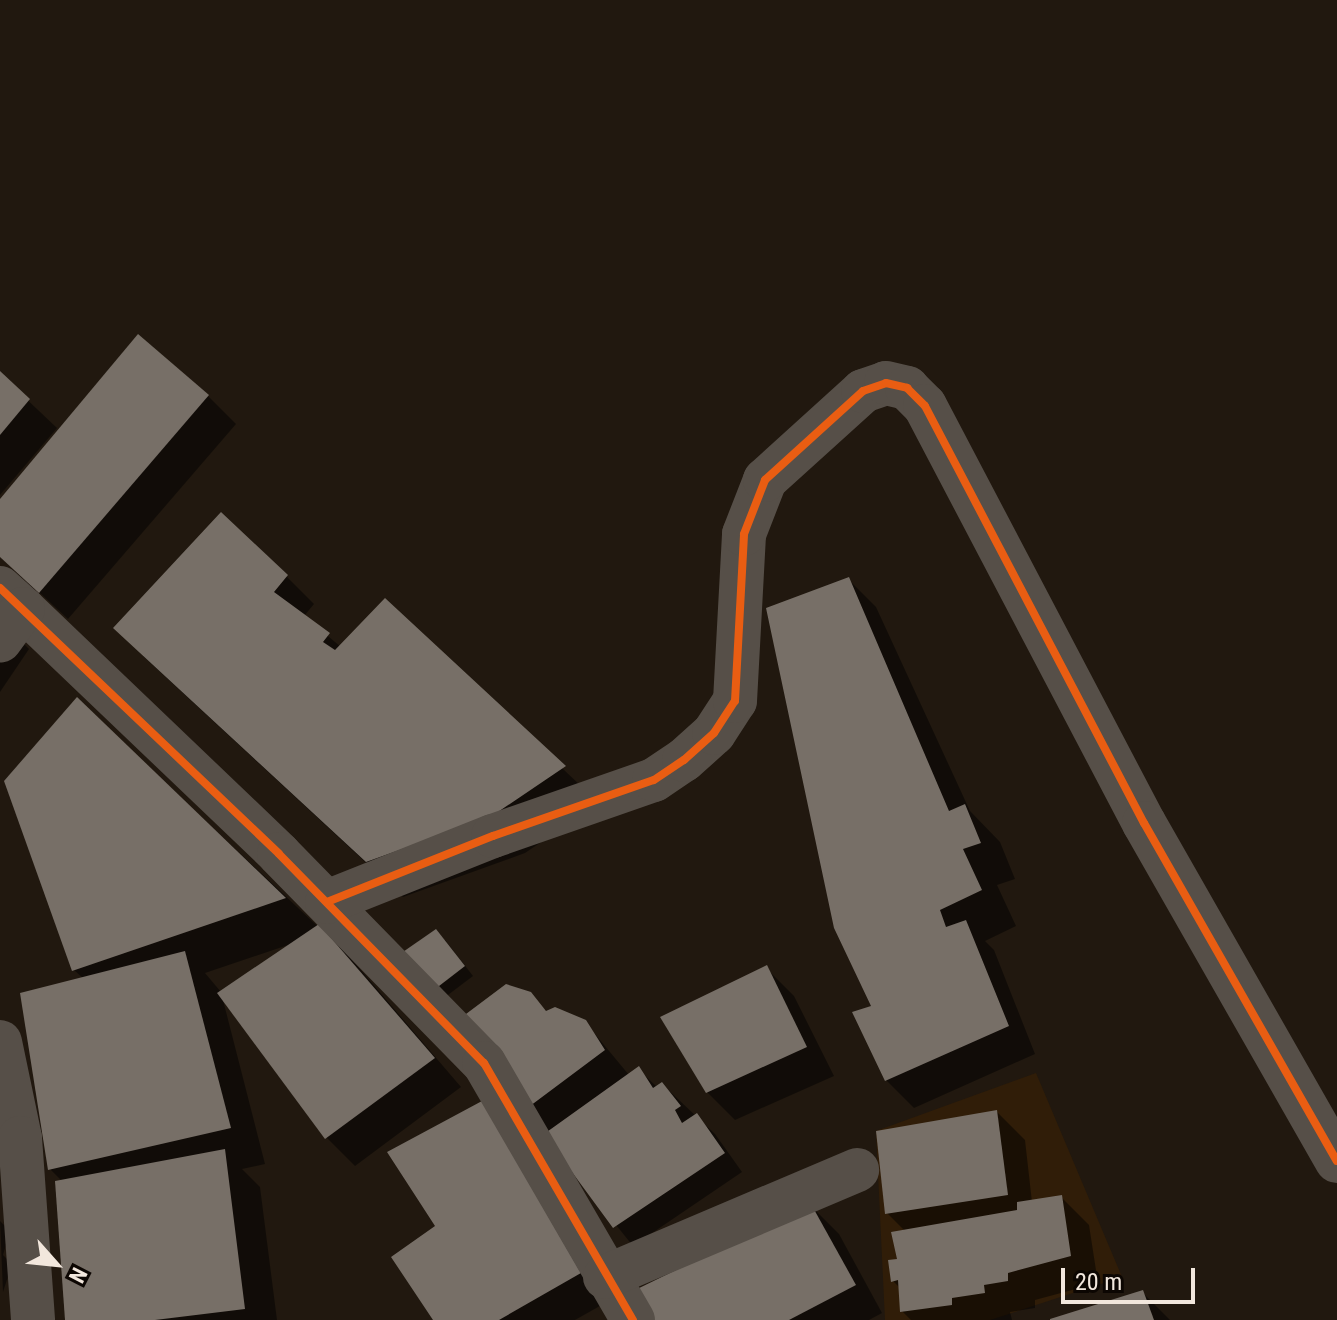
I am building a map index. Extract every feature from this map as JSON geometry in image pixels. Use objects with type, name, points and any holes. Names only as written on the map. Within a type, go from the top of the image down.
[{"type":"street","points":[[327,902],[654,780],[684,760],[714,733],[735,701],[744,534],[765,480],[863,391],[886,383],[907,388],[925,406],[1144,823],[1337,1161]]},
{"type":"street","points":[[8,613],[327,902],[484,1063],[605,1277],[633,1320]]},
{"type":"street","points":[[0,1042],[33,1320]]},
{"type":"street","points":[[605,1277],[857,1170]]},
{"type":"shaded area","points":[[1036,1073],[1122,1277],[990,1320],[885,1320],[876,1131]]},
{"type":"building","points":[[138,334],[209,395],[39,593],[0,557],[0,499]]},
{"type":"building","points":[[0,371],[30,399],[0,435]]},
{"type":"building","points":[[221,512],[288,575],[274,592],[330,633],[323,642],[335,650],[385,598],[566,766],[489,818],[366,862],[113,628]]},
{"type":"building","points":[[849,577],[949,811],[965,804],[981,843],[963,849],[982,890],[940,910],[946,927],[966,920],[1009,1026],[885,1081],[852,1012],[871,1006],[834,928],[766,608]]},
{"type":"building","points":[[77,697],[286,898],[72,971],[4,781]]},
{"type":"building","points":[[319,924],[435,1058],[325,1139],[217,993]]},
{"type":"building","points":[[436,929],[465,966],[430,993],[400,954]]},
{"type":"building","points":[[185,951],[231,1128],[48,1170],[20,993]]},
{"type":"building","points":[[767,965],[807,1047],[706,1093],[660,1017]]},
{"type":"building","points":[[506,984],[531,992],[546,1011],[555,1007],[586,1020],[605,1050],[522,1112],[458,1020]]},
{"type":"building","points":[[639,1066],[653,1088],[662,1082],[681,1106],[675,1110],[682,1123],[697,1113],[725,1153],[613,1228],[544,1134]]},
{"type":"building","points":[[482,1101],[581,1273],[499,1320],[433,1320],[391,1257],[435,1226],[387,1152]]},
{"type":"building","points":[[997,1110],[1008,1195],[885,1214],[876,1131]]},
{"type":"building","points":[[225,1149],[245,1309],[155,1320],[65,1320],[55,1181]]},
{"type":"building","points":[[1062,1195],[1071,1256],[1008,1273],[1008,1281],[984,1285],[985,1293],[952,1298],[952,1305],[900,1312],[898,1280],[891,1282],[888,1260],[897,1259],[891,1232],[1017,1210],[1017,1202]]},
{"type":"building","points":[[811,1204],[856,1285],[789,1320],[646,1320],[629,1293]]},
{"type":"building","points":[[1143,1290],[1154,1320],[1050,1320],[1050,1319]]},
{"type":"cycle path","points":[[327,902],[493,836],[654,780],[684,760],[714,733],[735,701],[744,534],[765,480],[863,391],[886,383],[907,388],[925,406],[1144,823],[1337,1161]]},
{"type":"cycle path","points":[[0,588],[279,854],[484,1063],[633,1320]]}]
